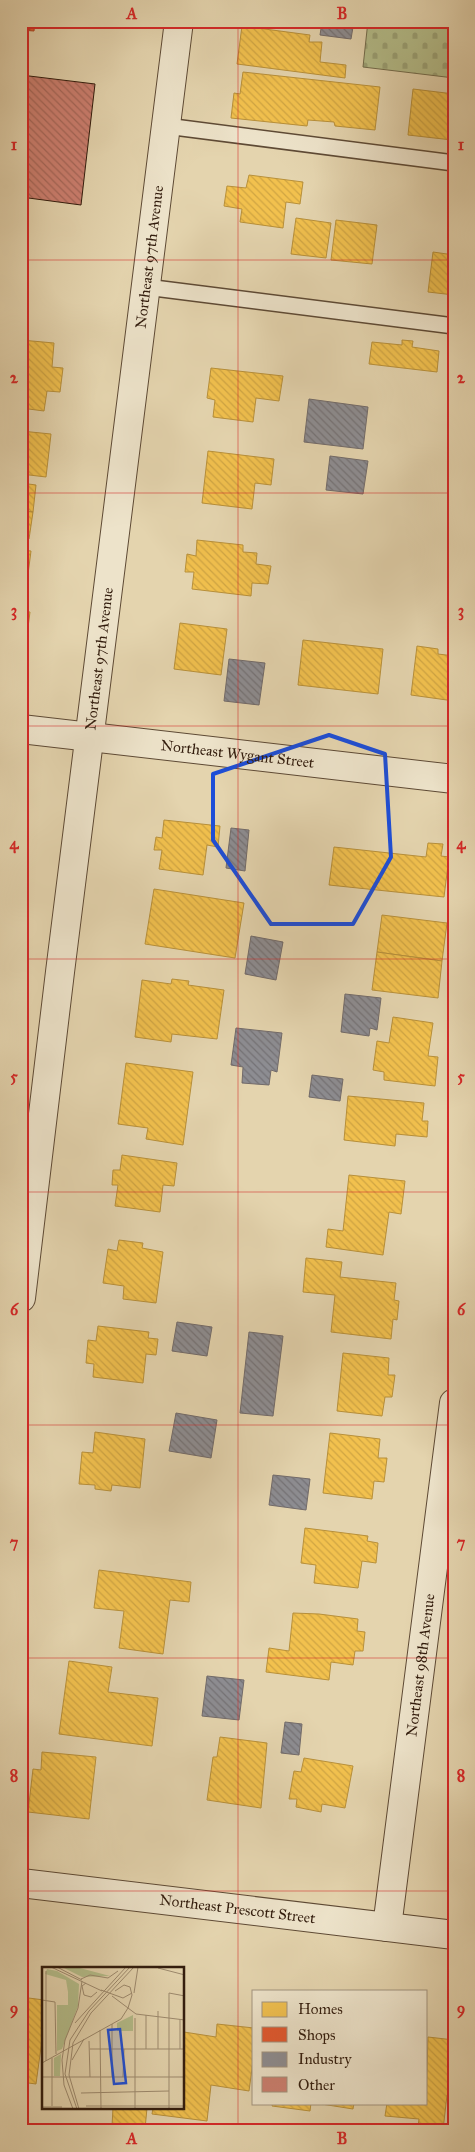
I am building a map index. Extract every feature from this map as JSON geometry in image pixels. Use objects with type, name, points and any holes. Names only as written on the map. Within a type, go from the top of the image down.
[{"type":"street","name":"Northeast 97th Avenue","points":[[21,1298],[179,21]]},
{"type":"street","name":"Northeast Wygant Street","points":[[21,729],[454,778]]},
{"type":"street","name":"Northeast 98th Avenue","points":[[387,1927],[454,1403]]},
{"type":"street","name":"Northeast Prescott Street","points":[[21,1883],[454,1935]]},
{"type":"lane","points":[[166,126],[454,163]]},
{"type":"lane","points":[[146,287],[454,326]]},
{"type":"highlighted area","points":[[329,735],[385,754],[391,857],[353,924],[271,924],[213,840],[213,774]]},
{"type":"green space","points":[[368,21],[454,21],[454,78],[363,67]]},
{"type":"building: Homes","points":[[242,26],[310,35],[309,42],[322,42],[320,62],[346,65],[345,78],[237,64]]},
{"type":"building: Homes","points":[[243,72],[380,87],[375,130],[335,126],[334,122],[308,120],[307,126],[231,118],[234,93],[240,94]]},
{"type":"building: Homes","points":[[413,89],[454,94],[452,140],[408,135]]},
{"type":"building: Homes","points":[[249,175],[303,182],[300,204],[286,202],[283,228],[240,222],[242,209],[224,206],[227,186],[246,188]]},
{"type":"building: Homes","points":[[296,218],[331,223],[326,258],[291,254]]},
{"type":"building: Homes","points":[[336,220],[377,225],[372,264],[331,260]]},
{"type":"building: Homes","points":[[21,251],[27,251],[21,305]]},
{"type":"building: Homes","points":[[433,252],[454,255],[454,295],[428,292]]},
{"type":"building: Homes","points":[[21,340],[54,343],[52,367],[63,368],[60,392],[47,391],[44,411],[21,408]]},
{"type":"building: Homes","points":[[402,340],[413,341],[412,347],[439,351],[437,372],[369,364],[372,342],[402,345]]},
{"type":"building: Homes","points":[[211,368],[283,376],[279,401],[256,398],[253,422],[213,417],[215,400],[207,398]]},
{"type":"building: Homes","points":[[21,431],[51,434],[46,477],[21,474]]},
{"type":"building: Homes","points":[[208,451],[274,459],[271,485],[255,483],[252,509],[202,503]]},
{"type":"building: Homes","points":[[21,483],[36,485],[33,512],[21,511]]},
{"type":"building: Homes","points":[[21,511],[33,512],[29,539],[21,538]]},
{"type":"building: Homes","points":[[197,540],[243,545],[243,552],[257,553],[256,564],[271,566],[268,584],[252,583],[251,596],[192,589],[194,572],[185,572],[187,554],[196,556]]},
{"type":"building: Homes","points":[[21,550],[31,551],[27,582],[21,582]]},
{"type":"building: Homes","points":[[21,611],[30,612],[25,651],[21,651]]},
{"type":"building: Homes","points":[[180,623],[227,629],[221,675],[174,669]]},
{"type":"building: Homes","points":[[303,640],[383,649],[378,694],[298,685]]},
{"type":"building: Homes","points":[[417,646],[438,649],[438,654],[454,656],[454,701],[411,695]]},
{"type":"building: Homes","points":[[164,820],[220,826],[218,847],[207,845],[203,875],[159,869],[162,850],[154,850],[156,837],[162,838]]},
{"type":"building: Homes","points":[[428,843],[443,844],[441,856],[449,857],[444,897],[329,885],[334,847],[426,857]]},
{"type":"building: Homes","points":[[154,889],[244,903],[235,958],[145,944]]},
{"type":"building: Homes","points":[[382,915],[447,923],[442,961],[377,952]]},
{"type":"building: Homes","points":[[377,952],[442,961],[438,998],[372,990]]},
{"type":"building: Homes","points":[[172,979],[189,981],[188,985],[224,990],[217,1039],[172,1034],[171,1042],[135,1037],[142,980],[171,984]]},
{"type":"building: Homes","points":[[393,1017],[433,1023],[428,1056],[438,1057],[435,1086],[384,1080],[384,1072],[373,1070],[377,1041],[389,1043]]},
{"type":"building: Homes","points":[[126,1063],[193,1072],[183,1145],[146,1139],[148,1128],[118,1124]]},
{"type":"building: Homes","points":[[348,1096],[424,1103],[422,1121],[428,1121],[427,1137],[396,1134],[395,1146],[344,1140]]},
{"type":"building: Homes","points":[[122,1155],[177,1163],[174,1186],[163,1185],[160,1212],[115,1206],[118,1185],[112,1185],[113,1170],[120,1170]]},
{"type":"building: Homes","points":[[349,1175],[405,1181],[401,1214],[389,1212],[383,1255],[326,1247],[328,1229],[343,1231]]},
{"type":"building: Homes","points":[[119,1240],[143,1243],[142,1248],[163,1252],[156,1303],[123,1299],[124,1286],[103,1283],[108,1249],[117,1251]]},
{"type":"building: Homes","points":[[306,1258],[342,1262],[340,1277],[396,1283],[394,1300],[399,1301],[397,1320],[393,1319],[391,1339],[331,1332],[335,1295],[303,1292]]},
{"type":"building: Homes","points":[[98,1326],[149,1332],[148,1338],[158,1339],[156,1355],[146,1354],[143,1383],[93,1377],[94,1364],[86,1363],[88,1340],[96,1341]]},
{"type":"building: Homes","points":[[343,1353],[389,1358],[388,1375],[395,1375],[392,1397],[385,1397],[382,1416],[337,1411]]},
{"type":"building: Homes","points":[[95,1432],[145,1439],[140,1488],[112,1485],[111,1491],[95,1489],[95,1485],[79,1484],[82,1452],[93,1453]]},
{"type":"building: Homes","points":[[330,1433],[380,1439],[378,1458],[387,1458],[384,1482],[374,1481],[372,1499],[323,1493]]},
{"type":"building: Homes","points":[[305,1528],[368,1536],[367,1541],[378,1543],[376,1563],[362,1561],[358,1588],[314,1583],[316,1565],[301,1563]]},
{"type":"building: Homes","points":[[99,1570],[191,1582],[189,1602],[170,1600],[163,1654],[119,1648],[124,1611],[94,1608]]},
{"type":"building: Homes","points":[[293,1613],[358,1619],[357,1631],[365,1632],[363,1651],[355,1651],[353,1665],[331,1662],[329,1680],[266,1672],[269,1648],[289,1651]]},
{"type":"building: Homes","points":[[69,1661],[112,1667],[108,1692],[158,1698],[152,1746],[59,1734]]},
{"type":"building: Homes","points":[[220,1737],[267,1743],[261,1808],[207,1800],[213,1757],[217,1757]]},
{"type":"building: Homes","points":[[42,1752],[96,1757],[89,1819],[28,1812],[33,1769],[41,1770]]},
{"type":"building: Homes","points":[[304,1758],[353,1766],[345,1808],[322,1804],[321,1812],[296,1807],[297,1799],[289,1799],[294,1771],[301,1772]]},
{"type":"building: Homes","points":[[21,1997],[42,2000],[42,2040],[36,2084],[21,2082]]},
{"type":"building: Homes","points":[[217,2024],[252,2028],[252,2069],[249,2091],[211,2085],[207,2121],[152,2114],[153,2110],[185,2110],[185,2032],[216,2037]]},
{"type":"building: Homes","points":[[428,2037],[454,2040],[454,2096],[447,2095],[443,2130],[418,2127],[419,2119],[385,2116],[387,2104],[428,2104]]},
{"type":"building: Homes","points":[[273,2104],[311,2104],[310,2111],[272,2106]]},
{"type":"building: Homes","points":[[321,2104],[354,2104],[353,2109]]},
{"type":"building: Homes","points":[[113,2110],[147,2110],[145,2129],[112,2126]]},
{"type":"building: Shops","points":[[21,21],[35,21],[34,31],[21,30]]},
{"type":"building: Industry","points":[[354,21],[351,39],[320,35],[322,22],[316,22]]},
{"type":"building: Industry","points":[[309,399],[368,407],[363,449],[304,442]]},
{"type":"building: Industry","points":[[330,456],[368,461],[363,494],[326,490]]},
{"type":"building: Industry","points":[[229,659],[265,663],[259,705],[224,701]]},
{"type":"building: Industry","points":[[231,828],[249,830],[245,871],[226,868]]},
{"type":"building: Industry","points":[[251,936],[283,942],[276,980],[245,974]]},
{"type":"building: Industry","points":[[345,994],[381,998],[377,1030],[370,1028],[369,1036],[341,1032]]},
{"type":"building: Industry","points":[[236,1028],[282,1033],[277,1072],[271,1070],[269,1085],[242,1083],[243,1067],[231,1065]]},
{"type":"building: Industry","points":[[312,1075],[343,1079],[340,1101],[309,1097]]},
{"type":"building: Industry","points":[[177,1322],[212,1327],[207,1356],[172,1351]]},
{"type":"building: Industry","points":[[249,1332],[283,1336],[273,1416],[240,1413]]},
{"type":"building: Industry","points":[[176,1413],[217,1420],[211,1458],[169,1451]]},
{"type":"building: Industry","points":[[273,1475],[310,1479],[306,1510],[269,1505]]},
{"type":"building: Industry","points":[[207,1676],[244,1680],[239,1720],[202,1716]]},
{"type":"building: Industry","points":[[285,1722],[302,1724],[299,1755],[281,1753]]},
{"type":"building: Other","points":[[21,75],[95,84],[81,205],[21,197]]}]
